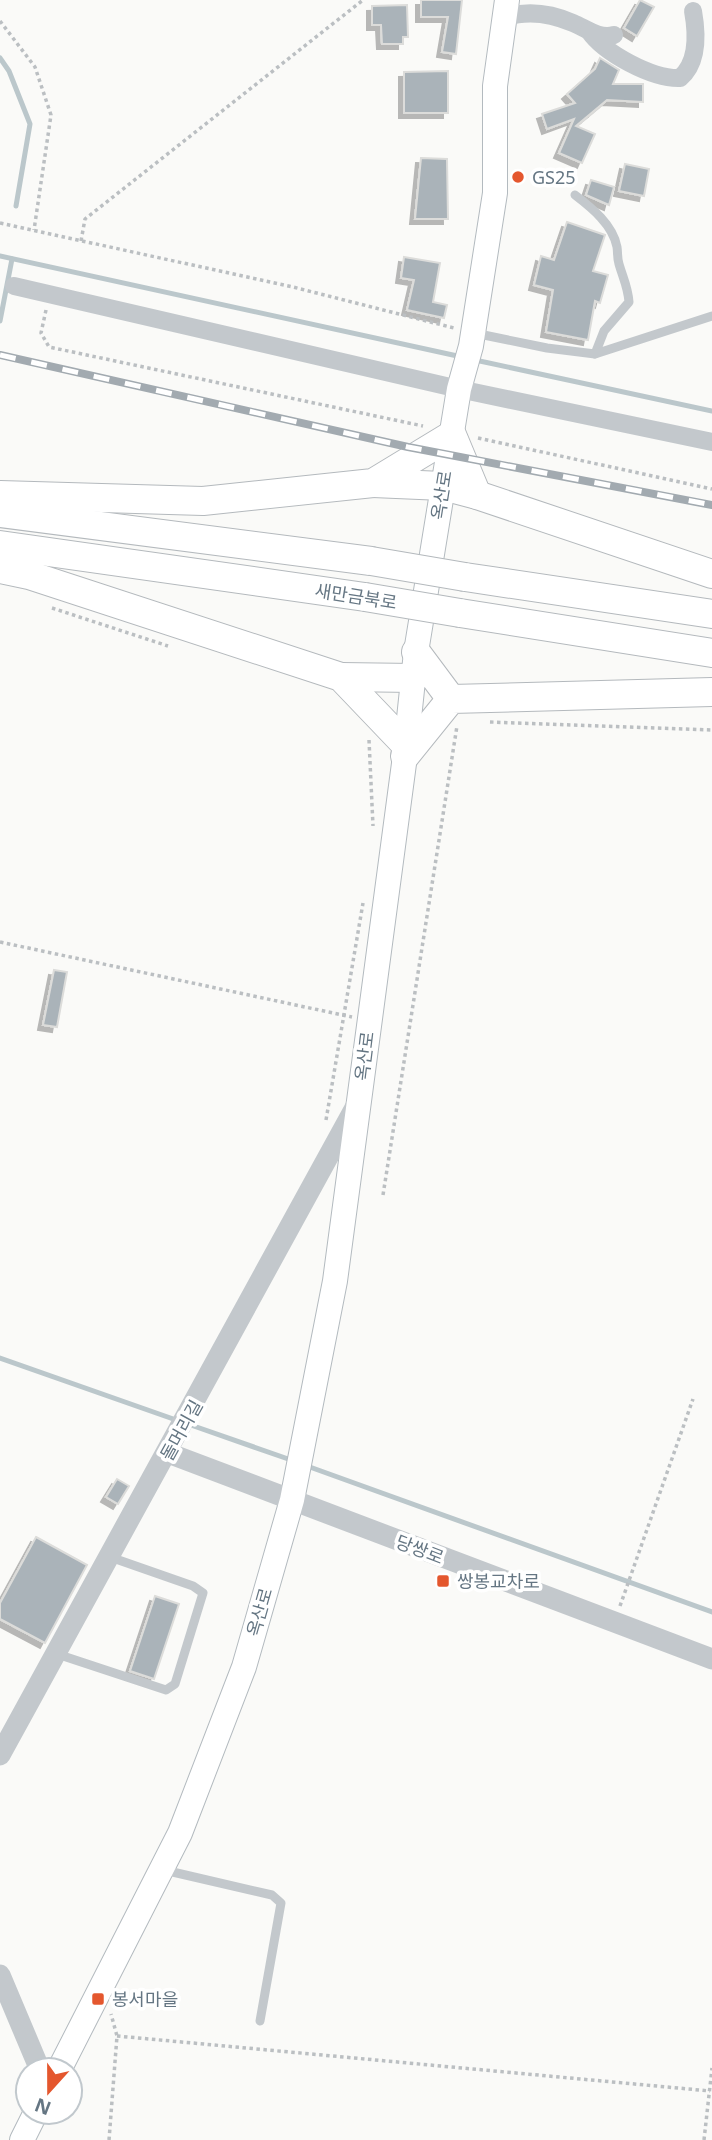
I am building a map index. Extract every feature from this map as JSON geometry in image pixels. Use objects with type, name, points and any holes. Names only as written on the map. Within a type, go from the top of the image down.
[{"type":"highway","points":[[373,482],[452,433],[477,495]]},
{"type":"highway","points":[[0,495],[203,501],[373,482],[443,486],[712,574]]},
{"type":"highway","name":"새만금북로","points":[[0,513],[370,561],[712,614]]},
{"type":"highway","name":"새만금북로","points":[[0,545],[365,597],[712,653]]},
{"type":"highway","points":[[0,569],[29,575],[341,677],[415,665],[456,700],[712,692]]},
{"type":"highway","points":[[341,677],[406,750],[456,700]]},
{"type":"main road","name":"옥산로","points":[[67,2056],[180,1833],[244,1667],[302,1456],[335,1281],[358,1103],[356,1018],[406,750],[415,665],[443,486],[460,384],[472,339],[495,193],[495,86],[505,9]]},
{"type":"street","points":[[505,9],[552,16],[604,38],[614,35]]},
{"type":"street","points":[[589,31],[597,44],[610,53],[662,75],[680,78],[687,72],[696,39],[693,10]]},
{"type":"street","points":[[14,286],[712,442]]},
{"type":"street","name":"돌머리길","points":[[0,1755],[358,1103]]},
{"type":"street","name":"당쌍로","points":[[168,1453],[294,1492],[712,1659]]},
{"type":"street","points":[[0,1975],[34,2056]]},
{"type":"lane","points":[[575,195],[595,211],[611,232],[617,247],[617,261],[628,284],[629,302],[604,331],[595,354]]},
{"type":"lane","points":[[472,339],[595,354],[712,316]]},
{"type":"lane","points":[[57,1654],[166,1690],[175,1684],[204,1593],[193,1586],[110,1557]]},
{"type":"lane","points":[[162,1869],[272,1895],[281,1903],[260,2021]]},
{"type":"path","points":[[81,241],[85,219],[363,0]]},
{"type":"path","points":[[0,21],[35,67],[51,115],[34,230]]},
{"type":"path","points":[[0,223],[293,288],[472,339]]},
{"type":"path","points":[[50,294],[41,333],[49,347],[712,489]]},
{"type":"path","points":[[50,607],[177,648]]},
{"type":"path","points":[[383,1195],[456,700]]},
{"type":"path","points":[[485,722],[712,730]]},
{"type":"path","points":[[368,733],[373,836]]},
{"type":"path","points":[[325,1128],[356,1018],[365,892]]},
{"type":"path","points":[[0,942],[356,1018]]},
{"type":"path","points":[[626,1589],[692,1399]]},
{"type":"path","points":[[104,1987],[117,2036],[108,2140]]},
{"type":"path","points":[[117,2036],[710,2091]]},
{"type":"path","points":[[704,2140],[712,2067]]},
{"type":"building","points":[[421,0],[462,0],[456,54],[442,52],[448,17],[421,17]]},
{"type":"building","points":[[640,0],[654,7],[637,36],[624,28]]},
{"type":"building","points":[[407,5],[408,37],[403,37],[403,44],[382,44],[381,25],[372,25],[372,6]]},
{"type":"building","points":[[600,58],[619,70],[613,84],[643,84],[643,102],[607,100],[576,126],[595,134],[582,163],[559,153],[574,119],[547,129],[542,114],[575,103],[567,94],[595,69]]},
{"type":"building","points":[[448,71],[448,113],[404,113],[404,72]]},
{"type":"building","points":[[421,158],[447,159],[448,219],[415,219]]},
{"type":"building","points":[[625,164],[649,169],[644,196],[619,191]]},
{"type":"building","points":[[591,180],[614,187],[609,205],[586,195]]},
{"type":"building","points":[[567,222],[605,235],[593,271],[608,275],[600,303],[595,301],[588,340],[546,332],[553,290],[534,285],[541,256],[554,260]]},
{"type":"building","points":[[404,257],[440,263],[433,302],[447,305],[444,318],[407,310],[414,280],[401,278]]},
{"type":"building","points":[[54,970],[67,972],[57,1027],[43,1025]]},
{"type":"building","points":[[117,1479],[129,1486],[118,1504],[106,1497]]},
{"type":"building","points":[[36,1537],[87,1565],[45,1643],[0,1619],[0,1603]]},
{"type":"building","points":[[155,1596],[179,1604],[154,1679],[130,1671]]},
{"type":"waterway","points":[[0,58],[9,71],[30,124],[16,206]]},
{"type":"waterway","points":[[0,256],[462,357]]},
{"type":"waterway","points":[[0,321],[12,259]]},
{"type":"waterway","points":[[475,360],[712,411]]},
{"type":"waterway","points":[[0,1358],[179,1421]]},
{"type":"waterway","points":[[188,1424],[294,1461]]},
{"type":"waterway","points":[[307,1466],[712,1612]]},
{"type":"railway","points":[[0,355],[408,447],[712,505]]},
{"type":"place","name":"GS25","points":[[518,177]]},
{"type":"place","name":"쌍봉교차로","points":[[443,1581]]},
{"type":"place","name":"봉서마을","points":[[98,1999]]}]
